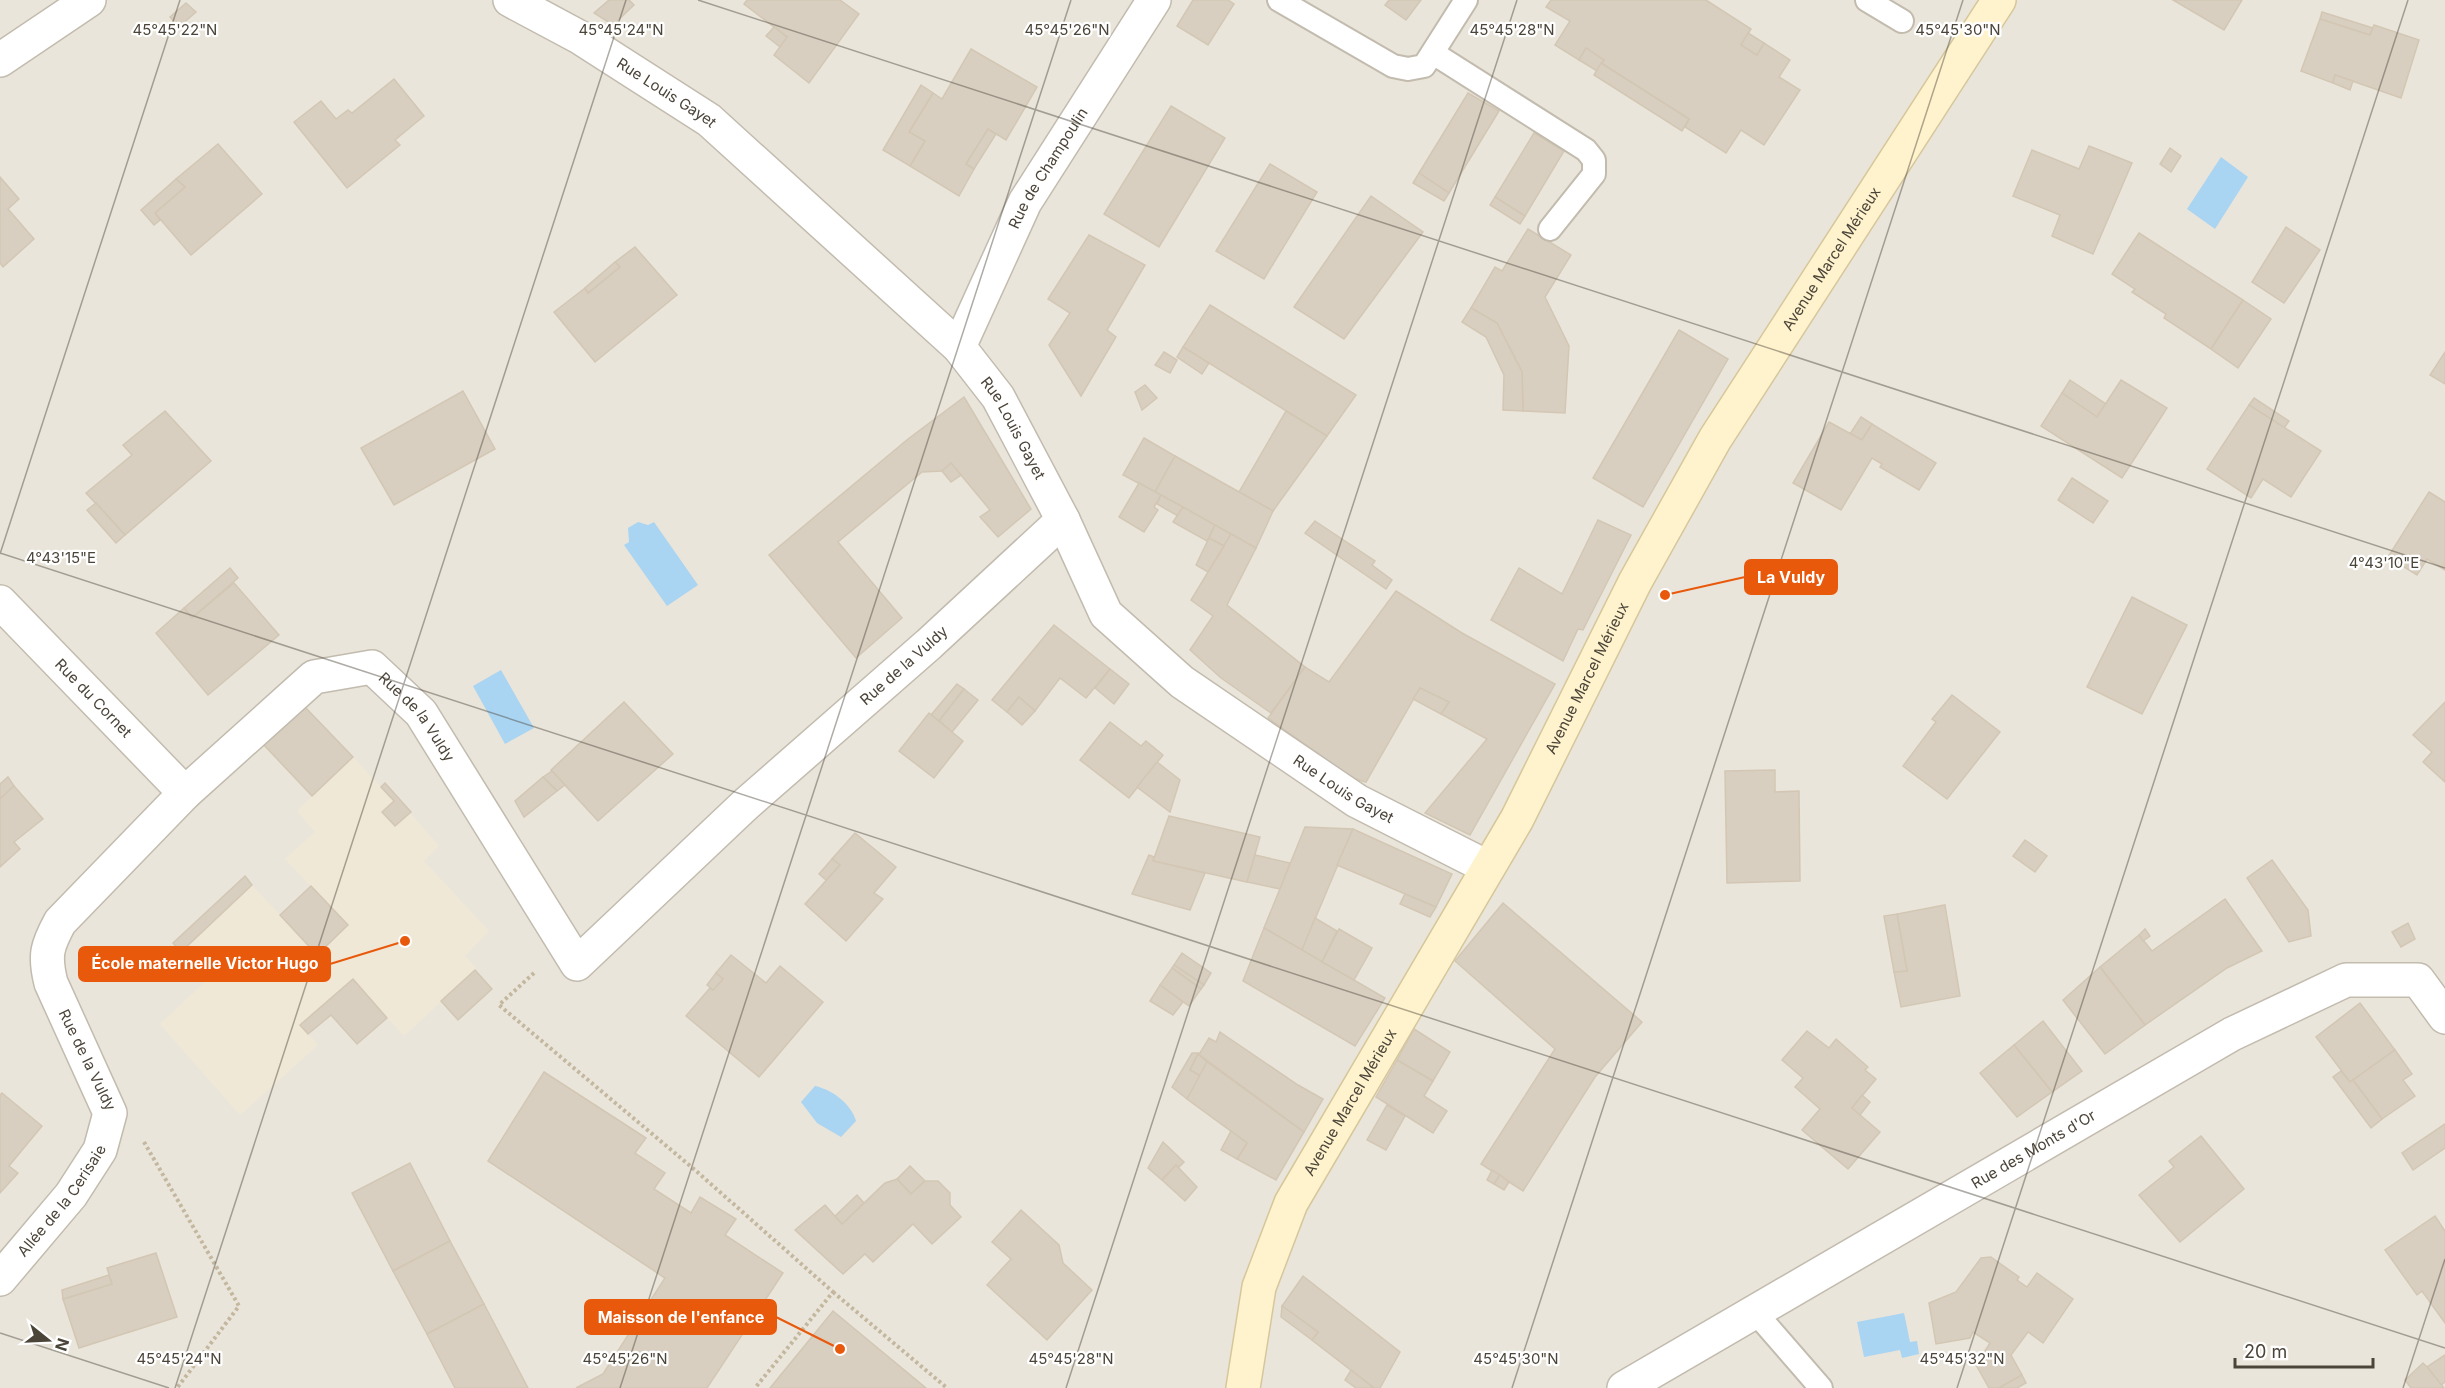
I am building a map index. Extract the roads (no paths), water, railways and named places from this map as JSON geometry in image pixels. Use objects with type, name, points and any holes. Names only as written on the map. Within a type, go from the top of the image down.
[{"type":"main road","name":"Avenue Marcel Mérieux","points":[[1243,1388],[1259,1287],[1291,1203],[1517,819],[1635,582],[1715,439],[1999,0]]},
{"type":"street","points":[[0,60],[89,0]]},
{"type":"street","name":"Rue Louis Gayet","points":[[510,0],[581,38],[709,120],[959,347],[998,397],[1063,520],[1107,614],[1182,682],[1357,801],[1487,867]]},
{"type":"street","name":"Rue de Champoulin","points":[[959,347],[1025,202],[1154,0]]},
{"type":"street","name":"Rue de la Vuldy","points":[[110,1113],[51,983],[47,969],[48,945],[60,922],[185,793],[314,677],[372,667],[421,713],[577,964],[745,805],[929,644],[1063,520]]},
{"type":"street","name":"Rue du Cornet","points":[[0,602],[185,793]]},
{"type":"street","name":"Rue des Monts d'Or","points":[[1624,1388],[2232,1034],[2346,981],[2418,980],[2445,1017]]},
{"type":"street","name":"Allée de la Cerisaie","points":[[0,1279],[71,1195],[100,1150],[110,1113]]},
{"type":"lane","points":[[1279,0],[1393,66],[1408,69],[1424,66],[1466,0]]},
{"type":"lane","points":[[1867,0],[1902,21]]},
{"type":"lane","points":[[1433,53],[1586,150],[1594,160],[1594,174],[1550,229]]},
{"type":"lane","points":[[1755,1312],[1821,1388]]},
{"type":"water","points":[[2221,157],[2248,177],[2215,229],[2187,209]]},
{"type":"water","points":[[638,522],[648,525],[654,522],[698,585],[667,606],[624,545],[629,542],[628,528]]},
{"type":"water","points":[[501,670],[534,728],[505,744],[473,686]]},
{"type":"water","points":[[815,1086],[840,1099],[854,1115],[856,1121],[841,1137],[817,1123],[801,1102]]},
{"type":"water","points":[[1904,1313],[1910,1342],[1917,1341],[1919,1354],[1902,1358],[1900,1350],[1864,1357],[1857,1322]]},
{"type":"place","name":"La Vuldy","points":[[1665,595]]},
{"type":"place","name":"École maternelle Victor Hugo","points":[[405,941]]},
{"type":"place","name":"Maisson de l'enfance","points":[[840,1349]]}]
